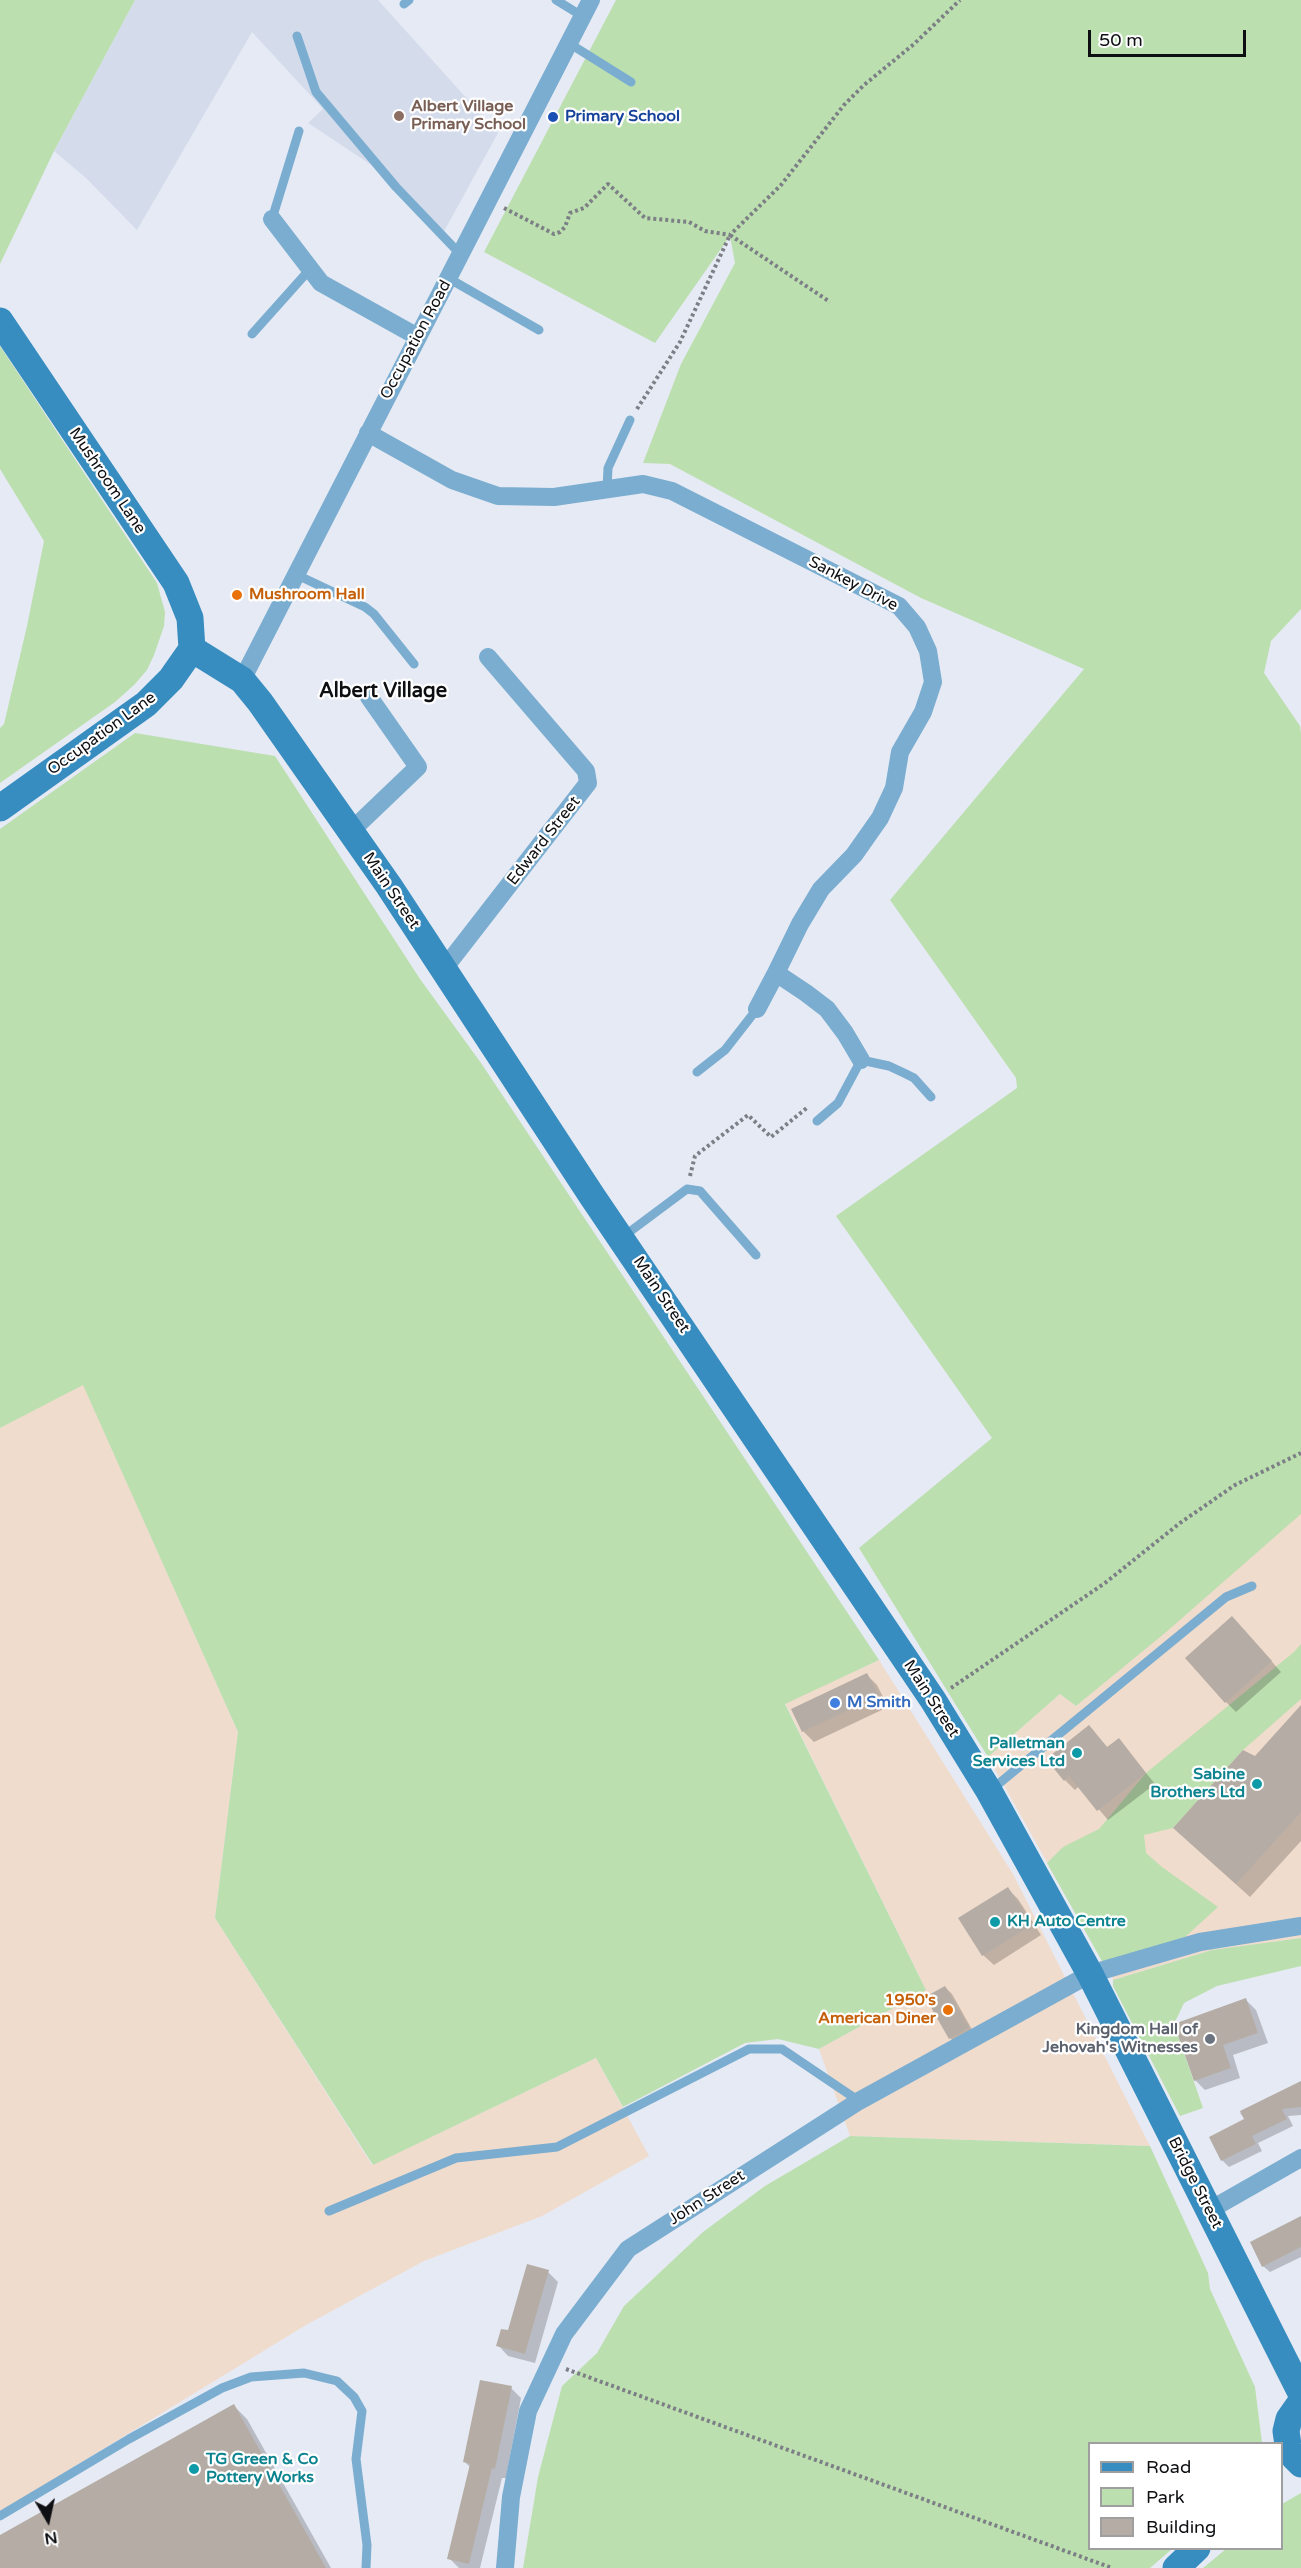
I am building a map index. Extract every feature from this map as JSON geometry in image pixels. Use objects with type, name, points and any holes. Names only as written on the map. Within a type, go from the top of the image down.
[{"type":"street","name":"Occupation Road","points":[[242,680],[461,255],[567,42],[591,0]]},
{"type":"street","points":[[272,219],[321,283],[418,337]]},
{"type":"street","name":"Mushroom Lane","points":[[0,321],[176,583],[190,618],[192,649]]},
{"type":"street","name":"Sankey Drive","points":[[368,433],[452,480],[498,496],[554,497],[643,484],[672,491],[899,606],[917,627],[928,651],[933,682],[923,712],[900,752],[894,788],[880,818],[854,855],[821,889],[800,924],[757,1009]]},
{"type":"street","name":"Main Street","points":[[192,649],[242,680],[351,831],[592,1196],[933,1700],[989,1791],[1090,1974]]},
{"type":"street","name":"Occupation Lane","points":[[0,808],[146,704],[171,679],[192,649]]},
{"type":"street","name":"Edward Street","points":[[443,970],[588,783],[586,771],[488,657]]},
{"type":"street","points":[[351,831],[418,767],[369,697]]},
{"type":"street","points":[[776,973],[827,1009],[861,1060]]},
{"type":"street","name":"John Street","points":[[505,2568],[511,2497],[528,2411],[564,2334],[628,2248],[859,2101],[1090,1974],[1200,1942],[1301,1926]]},
{"type":"street","name":"Bridge Street","points":[[1090,1974],[1301,2392]]},
{"type":"street","points":[[1208,2211],[1301,2158]]},
{"type":"street","points":[[1292,2463],[1286,2432],[1289,2418],[1301,2402]]},
{"type":"street","points":[[1176,2568],[1195,2550]]},
{"type":"lane","points":[[556,0],[582,16]]},
{"type":"lane","points":[[297,36],[316,92],[396,187],[461,255]]},
{"type":"lane","points":[[567,42],[631,82]]},
{"type":"lane","points":[[272,219],[299,131]]},
{"type":"lane","points":[[252,334],[310,268]]},
{"type":"lane","points":[[448,278],[539,330]]},
{"type":"lane","points":[[607,489],[608,468],[630,420]]},
{"type":"lane","points":[[295,574],[365,607],[414,664]]},
{"type":"lane","points":[[697,1072],[725,1050],[757,1009]]},
{"type":"lane","points":[[817,1120],[838,1103],[861,1060],[889,1066],[914,1078],[931,1097]]},
{"type":"lane","points":[[622,1238],[687,1189],[700,1191],[756,1255]]},
{"type":"lane","points":[[989,1791],[1226,1597],[1252,1586]]},
{"type":"lane","points":[[329,2211],[456,2158],[557,2148],[749,2049],[782,2049],[859,2101]]},
{"type":"lane","points":[[0,2516],[138,2434],[222,2388],[251,2377],[304,2373],[338,2381],[354,2397],[362,2410],[356,2459],[367,2545],[366,2568]]},
{"type":"path","points":[[630,420],[680,342],[730,235],[781,185],[844,105],[960,0]]},
{"type":"path","points":[[488,200],[554,234],[565,227],[566,218],[570,213],[584,208],[608,184],[645,218],[688,222],[705,231],[730,235],[830,302]]},
{"type":"path","points":[[687,1189],[695,1156],[748,1115],[771,1137],[808,1107],[817,1120]]},
{"type":"path","points":[[933,1700],[1105,1582],[1180,1523],[1235,1485],[1301,1453]]},
{"type":"path","points":[[550,2363],[1112,2568]]},
{"type":"path","points":[[1095,2568],[1104,2565]]},
{"type":"shaded area","name":"Albert Village Primary School","points":[[135,0],[378,0],[498,133],[442,235],[373,166],[308,123],[323,109],[252,32],[137,230],[86,178],[54,151]]},
{"type":"shaded area","points":[[83,1384],[238,1732],[215,1918],[372,2165],[596,2058],[649,2156],[542,2216],[424,2261],[306,2325],[0,2512],[0,1428]]},
{"type":"shaded area","points":[[1301,1513],[1301,1938],[1212,1950],[1113,1980],[988,1757],[1060,1694],[1076,1706]]},
{"type":"shaded area","points":[[879,1660],[1013,1874],[1150,2146],[850,2136],[819,2049],[926,1990],[785,1703]]},
{"type":"green space","points":[[0,0],[135,0],[54,151],[0,264]]},
{"type":"green space","points":[[616,0],[1301,0],[1301,609],[1271,641],[1264,673],[1300,726],[1301,734],[1301,1514],[1165,1633],[1076,1706],[1060,1694],[988,1757],[859,1548],[992,1438],[836,1216],[1017,1088],[1016,1078],[890,900],[1084,669],[921,598],[670,464],[643,463],[681,364],[735,263],[730,236],[655,343],[484,252]]},
{"type":"green space","points":[[0,346],[157,583],[165,612],[164,626],[154,655],[147,670],[134,685],[115,702],[0,783],[0,728],[4,724],[44,541],[0,469]]},
{"type":"green space","points":[[135,733],[275,756],[420,979],[481,1063],[879,1660],[785,1704],[926,1990],[819,2049],[778,2039],[745,2043],[623,2107],[596,2058],[373,2165],[215,1918],[238,1732],[83,1385],[0,1428],[0,829]]},
{"type":"green space","points":[[1301,1644],[1301,1699],[1243,1750],[1173,1828],[1144,1835],[1146,1853],[1218,1907],[1185,1937],[1103,1963],[1047,1863],[1063,1847],[1099,1829],[1146,1773]]},
{"type":"green space","points":[[1301,1938],[1301,1966],[1217,1986],[1184,2003],[1174,2024],[1203,2108],[1180,2116],[1113,1986],[1113,1980],[1212,1950]]},
{"type":"green space","points":[[850,2136],[1150,2146],[1208,2273],[1210,2289],[1255,2387],[1262,2442],[1088,2442],[1088,2550],[1171,2550],[1150,2568],[523,2568],[538,2477],[562,2386],[597,2353],[624,2306],[703,2232],[765,2186]]},
{"type":"green space","points":[[1301,2493],[1301,2568],[1203,2568],[1225,2550],[1283,2550],[1283,2503]]},
{"type":"building","points":[[1232,1616],[1272,1661],[1225,1703],[1185,1658]]},
{"type":"building","name":"M Smith","points":[[867,1673],[879,1696],[802,1732],[791,1709]]},
{"type":"building","name":"Sabine Brothers Ltd","points":[[1301,1705],[1301,1812],[1236,1884],[1173,1828],[1243,1750],[1255,1756]]},
{"type":"building","points":[[1089,1725],[1107,1747],[1119,1738],[1146,1773],[1097,1811],[1069,1776],[1064,1781],[1046,1759]]},
{"type":"building","name":"KH Auto Centre","points":[[1008,1887],[1032,1925],[982,1956],[958,1918]]},
{"type":"building","points":[[945,1986],[969,2028],[949,2039],[925,1997]]},
{"type":"building","name":"Kingdom Hall of Jehovah's Witnesses","points":[[1246,1998],[1258,2033],[1223,2045],[1231,2068],[1194,2081],[1174,2024]]},
{"type":"building","points":[[1301,2081],[1301,2107],[1282,2109],[1287,2119],[1252,2136],[1256,2144],[1221,2161],[1209,2137],[1244,2119],[1240,2111]]},
{"type":"building","points":[[1301,2216],[1301,2247],[1262,2267],[1250,2242]]},
{"type":"building","points":[[527,2264],[549,2270],[525,2354],[496,2346],[501,2329],[508,2330]]},
{"type":"building","points":[[480,2380],[512,2386],[495,2469],[492,2468],[469,2564],[447,2559],[470,2464],[463,2462]]},
{"type":"building","name":"TG Green & Co Pottery Works","points":[[234,2404],[326,2568],[0,2568],[0,2535]]},
{"type":"place","name":"Albert Village Primary School","points":[[399,116]]},
{"type":"place","name":"Primary School","points":[[553,117]]},
{"type":"place","name":"Mushroom Hall","points":[[237,595]]},
{"type":"place","name":"M Smith","points":[[835,1703]]},
{"type":"place","name":"Palletman Services Ltd","points":[[1077,1753]]},
{"type":"place","name":"Sabine Brothers Ltd","points":[[1257,1784]]},
{"type":"place","name":"KH Auto Centre","points":[[995,1922]]},
{"type":"place","name":"1950's American Diner","points":[[948,2010]]},
{"type":"place","name":"Kingdom Hall of Jehovah's Witnesses","points":[[1210,2039]]},
{"type":"place","name":"TG Green & Co Pottery Works","points":[[194,2469]]},
{"type":"district","name":"Albert Village","points":[[383,692]]}]
